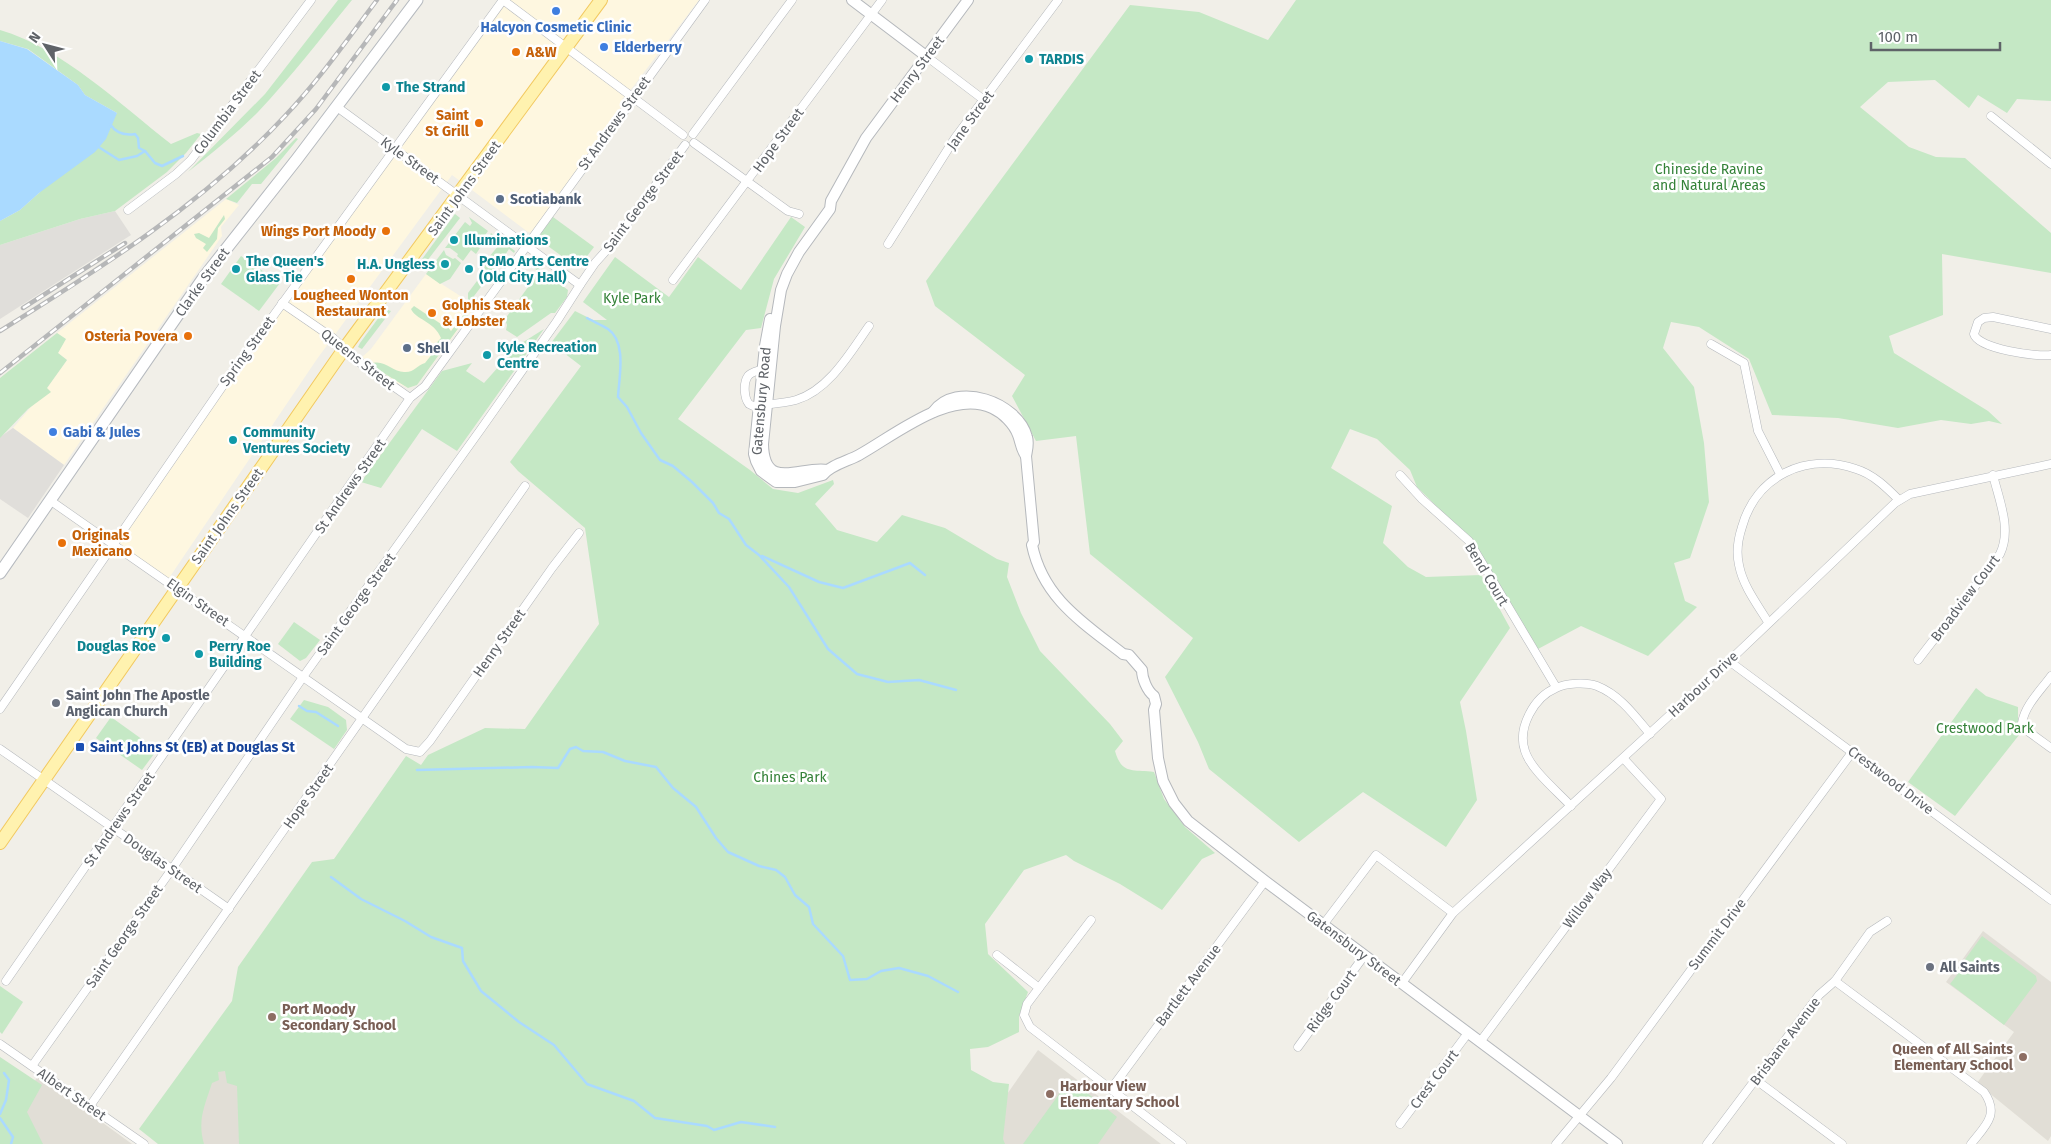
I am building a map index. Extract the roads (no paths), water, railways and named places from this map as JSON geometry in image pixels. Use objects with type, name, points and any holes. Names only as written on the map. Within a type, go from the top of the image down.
[{"type":"main road","name":"Clarke Street","points":[[0,573],[230,241],[337,106],[417,0]]},
{"type":"main road","name":"Saint Johns Street","points":[[0,843],[344,349],[602,0]]},
{"type":"street","name":"Columbia Street","points":[[128,210],[176,174],[191,160],[311,0]]},
{"type":"street","points":[[503,0],[683,135]]},
{"type":"street","name":"Spring Street","points":[[0,709],[231,374],[503,0]]},
{"type":"street","name":"St Andrews Street","points":[[6,981],[410,398],[425,386],[704,0]]},
{"type":"street","points":[[693,134],[792,0]]},
{"type":"street","points":[[852,0],[984,100]]},
{"type":"street","name":"Hope Street","points":[[673,280],[882,0]]},
{"type":"street","name":"Henry Street","points":[[866,138],[968,0]]},
{"type":"street","name":"Jane Street","points":[[888,244],[955,138],[1058,0]]},
{"type":"street","name":"Kyle Street","points":[[337,106],[580,285]]},
{"type":"street","points":[[1991,116],[2051,164]]},
{"type":"street","points":[[683,135],[689,132],[693,134]]},
{"type":"street","points":[[693,134],[695,137],[694,143]]},
{"type":"street","points":[[683,135],[684,145],[689,146],[694,143]]},
{"type":"street","name":"Gatensbury Road","points":[[764,404],[781,290],[787,274],[799,252],[830,209],[836,205],[851,180],[858,162],[857,156],[866,138]]},
{"type":"street","points":[[694,143],[788,212],[799,214]]},
{"type":"street","name":"Saint George Street","points":[[32,1066],[172,869],[303,677],[481,430],[595,263],[613,243],[684,145]]},
{"type":"street","name":"Gatensbury Road","points":[[781,290],[776,296],[769,322],[763,369],[763,444],[764,457],[769,465],[776,471],[788,474],[821,469],[827,470],[859,455],[933,412],[939,404],[954,398],[979,396],[996,402],[1024,430],[1028,445],[1026,456],[1034,542],[1037,544],[1040,558],[1038,563],[1045,581],[1060,604],[1123,654],[1129,655],[1136,661],[1142,670],[1142,676],[1150,693],[1154,696],[1156,704],[1154,710]]},
{"type":"street","name":"Queens Street","points":[[282,303],[333,338],[344,349],[410,398]]},
{"type":"street","points":[[2051,329],[1988,318],[1978,322],[1974,334],[1978,341],[1986,344],[2042,356],[2051,354]]},
{"type":"street","points":[[763,369],[752,374],[746,381],[746,400],[753,406],[796,400],[818,389],[833,375],[869,326]]},
{"type":"street","points":[[1711,344],[1744,363],[1758,430],[1780,474]]},
{"type":"street","name":"Harbour Drive","points":[[1402,983],[1453,914],[1729,661],[1899,500],[1910,494],[2051,464]]},
{"type":"street","points":[[1768,622],[1743,579],[1738,564],[1738,541],[1744,519],[1755,498],[1766,485],[1780,474],[1811,465],[1848,466],[1868,474],[1899,500]]},
{"type":"street","name":"Bend Court","points":[[1400,475],[1422,499],[1469,541],[1556,687]]},
{"type":"street","name":"Broadview Court","points":[[1918,660],[2000,554],[2005,529],[1993,475]]},
{"type":"street","name":"Hope Street","points":[[90,1106],[525,486]]},
{"type":"street","name":"Elgin Street","points":[[51,501],[406,749],[420,752]]},
{"type":"street","name":"Henry Street","points":[[420,752],[430,741],[552,568],[579,533]]},
{"type":"street","name":"Crestwood Drive","points":[[1729,661],[2051,900]]},
{"type":"street","points":[[2051,676],[2027,708],[2022,722],[2029,732],[2051,748]]},
{"type":"street","points":[[1571,806],[1532,764],[1522,742],[1524,726],[1530,714],[1543,697],[1556,687],[1588,684],[1603,689],[1623,704],[1650,734]]},
{"type":"street","name":"Gatensbury Street","points":[[1154,710],[1160,769],[1174,803],[1194,826],[1364,956],[1617,1144]]},
{"type":"street","name":"Douglas Street","points":[[0,749],[229,909]]},
{"type":"street","name":"Summit Drive","points":[[1556,1144],[1611,1078],[1852,751]]},
{"type":"street","name":"Willow Way","points":[[1480,1042],[1661,799],[1624,758]]},
{"type":"street","points":[[1323,925],[1376,855],[1453,914]]},
{"type":"street","name":"Bartlett Avenue","points":[[1111,1089],[1265,881]]},
{"type":"street","points":[[1091,920],[1027,1004],[1024,1015],[1030,1027],[1182,1144]]},
{"type":"street","name":"Brisbane Avenue","points":[[1707,1144],[1819,995],[1835,981],[1870,932],[1887,921]]},
{"type":"street","points":[[998,956],[1040,988]]},
{"type":"street","name":"Ridge Court","points":[[1298,1047],[1364,956]]},
{"type":"street","points":[[1835,981],[1984,1092],[1990,1101],[1992,1112],[1988,1122],[1971,1144]]},
{"type":"street","name":"Crest Court","points":[[1400,1124],[1468,1033]]},
{"type":"street","name":"Albert Street","points":[[0,1044],[144,1144]]},
{"type":"street","points":[[1756,1080],[1842,1144]]},
{"type":"water","points":[[0,41],[27,49],[78,85],[85,95],[117,113],[106,139],[95,152],[39,193],[20,210],[0,221]]},
{"type":"waterway","points":[[110,124],[121,133],[127,135],[135,134],[138,138],[139,148],[145,151]]},
{"type":"waterway","points":[[97,146],[119,160],[137,156],[145,151],[155,163],[162,166],[183,156]]},
{"type":"waterway","points":[[587,318],[608,329],[618,342],[620,351],[618,397],[627,407],[641,433],[660,460],[673,466],[692,482],[713,503],[719,513],[729,519],[746,545],[759,555],[789,587],[828,649],[857,674],[888,682],[919,680],[956,690]]},
{"type":"waterway","points":[[762,556],[819,582],[843,588],[910,563],[925,575]]},
{"type":"waterway","points":[[299,706],[307,711],[316,712],[338,726]]},
{"type":"waterway","points":[[417,770],[558,768],[570,749],[576,747],[583,751],[603,752],[625,761],[656,767],[673,788],[696,807],[716,838],[728,852],[759,866],[776,870],[785,877],[795,895],[809,907],[813,924],[843,956],[850,980],[867,979],[881,971],[899,968],[928,976],[958,992]]},
{"type":"waterway","points":[[331,877],[361,899],[405,921],[431,937],[462,948],[463,961],[481,991],[519,1022],[554,1045],[587,1084],[634,1101],[655,1118],[707,1126],[714,1130],[741,1122],[775,1127]]},
{"type":"waterway","points":[[0,1114],[6,1100],[9,1080],[4,1073]]},
{"type":"waterway","points":[[0,1118],[13,1137],[11,1144]]},
{"type":"railway","points":[[0,331],[150,233],[220,178],[253,148],[310,88],[377,0]]},
{"type":"railway","points":[[0,373],[272,157],[316,109],[397,0]]},
{"type":"railway","points":[[23,308],[125,243]]},
{"type":"place","name":"Halcyon Cosmetic Clinic","points":[[556,11]]},
{"type":"place","name":"Elderberry","points":[[604,47]]},
{"type":"place","name":"A&W","points":[[516,52]]},
{"type":"place","name":"TARDIS","points":[[1029,59]]},
{"type":"place","name":"The Strand","points":[[386,87]]},
{"type":"place","name":"Saint St Grill","points":[[479,123]]},
{"type":"place","name":"Scotiabank","points":[[500,199]]},
{"type":"place","name":"Wings Port Moody","points":[[386,231]]},
{"type":"place","name":"Illuminations","points":[[454,240]]},
{"type":"place","name":"H.A. Ungless","points":[[445,264]]},
{"type":"place","name":"The Queen's Glass Tie","points":[[236,269]]},
{"type":"place","name":"PoMo Arts Centre (Old City Hall)","points":[[469,269]]},
{"type":"place","name":"Lougheed Wonton Restaurant","points":[[351,279]]},
{"type":"place","name":"Golphis Steak & Lobster","points":[[432,313]]},
{"type":"place","name":"Osteria Povera","points":[[188,336]]},
{"type":"place","name":"Shell","points":[[407,348]]},
{"type":"place","name":"Kyle Recreation Centre","points":[[487,355]]},
{"type":"place","name":"Gabi & Jules","points":[[53,432]]},
{"type":"place","name":"Community Ventures Society","points":[[233,440]]},
{"type":"place","name":"Originals Mexicano","points":[[62,543]]},
{"type":"place","name":"Perry Douglas Roe","points":[[166,638]]},
{"type":"place","name":"Perry Roe Building","points":[[199,654]]},
{"type":"place","name":"Saint John The Apostle Anglican Church","points":[[56,703]]},
{"type":"place","name":"Saint Johns St (EB) at Douglas St","points":[[80,747]]},
{"type":"place","name":"All Saints","points":[[1930,967]]},
{"type":"place","name":"Port Moody Secondary School","points":[[272,1017]]},
{"type":"place","name":"Queen of All Saints Elementary School","points":[[2023,1057]]},
{"type":"place","name":"Harbour View Elementary School","points":[[1050,1094]]},
{"type":"park label","name":"Chineside Ravine and Natural Areas","points":[[1709,177]]},
{"type":"park label","name":"Kyle Park","points":[[632,298]]},
{"type":"park label","name":"Crestwood Park","points":[[1985,728]]},
{"type":"park label","name":"Chines Park","points":[[790,777]]}]
